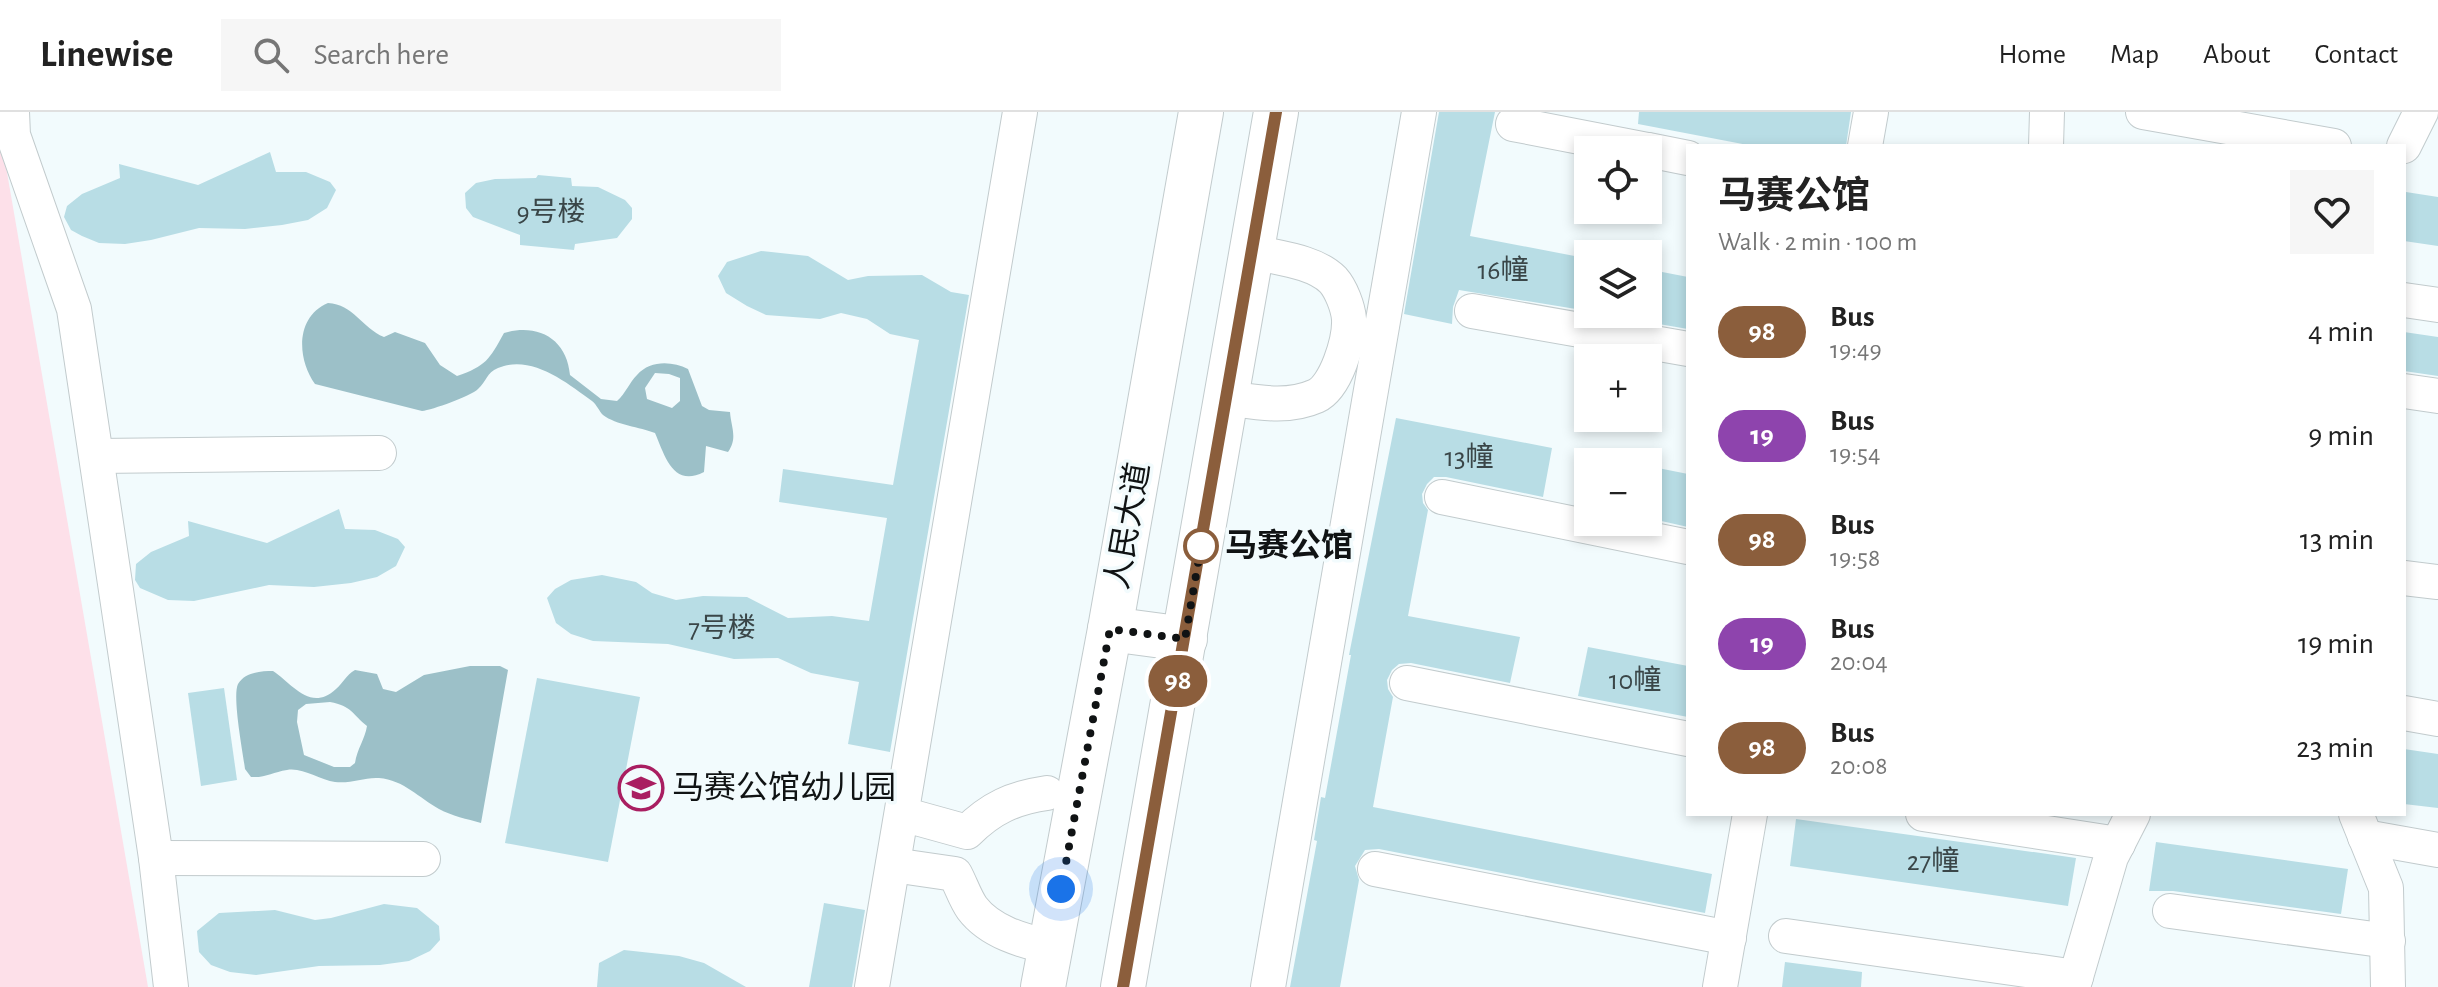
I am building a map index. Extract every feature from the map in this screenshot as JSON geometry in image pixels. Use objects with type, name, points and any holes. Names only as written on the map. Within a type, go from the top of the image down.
[{"type":"main road","name":"人民大道","points":[[1039,958],[1110,629],[1201,112]]},
{"type":"main road","points":[[1123,987],[1276,112]]},
{"type":"main road","points":[[1110,629],[1185,639]]},
{"type":"street","points":[[12,112],[13,135],[74,309],[156,858],[171,987]]},
{"type":"street","points":[[872,987],[1020,112]]},
{"type":"street","points":[[1268,987],[1363,346],[1419,112]]},
{"type":"street","points":[[1865,144],[1871,112]]},
{"type":"street","points":[[2046,144],[2047,112]]},
{"type":"street","points":[[2143,112],[2323,144]]},
{"type":"street","points":[[2405,144],[2421,112]]},
{"type":"street","points":[[2431,112],[2438,113]]},
{"type":"street","points":[[1513,124],[1575,136]]},
{"type":"street","points":[[1662,153],[1686,158]]},
{"type":"street","points":[[1253,252],[1307,265],[1332,279],[1342,294],[1349,318],[1363,346]]},
{"type":"street","points":[[2406,300],[2438,305]]},
{"type":"street","points":[[1472,311],[1686,349]]},
{"type":"street","points":[[1226,398],[1281,404],[1319,395],[1363,346]]},
{"type":"street","points":[[2406,391],[2438,396]]},
{"type":"street","points":[[97,456],[379,453]]},
{"type":"street","points":[[1442,497],[1686,547]]},
{"type":"street","points":[[2406,578],[2438,582]]},
{"type":"street","points":[[1407,683],[1686,739]]},
{"type":"street","points":[[2406,713],[2438,719]]},
{"type":"street","points":[[902,814],[967,832],[981,817],[1000,805],[1018,797],[1047,793]]},
{"type":"street","points":[[1720,987],[1750,816]]},
{"type":"street","points":[[1786,936],[2074,982],[2111,857],[2125,829],[1962,817]]},
{"type":"street","points":[[2361,825],[2438,850]]},
{"type":"street","points":[[2361,825],[2386,888],[2388,987]]},
{"type":"street","points":[[156,858],[423,859]]},
{"type":"street","points":[[893,865],[955,874],[973,909],[993,927],[1039,958]]},
{"type":"street","points":[[1375,869],[1729,938]]},
{"type":"street","points":[[2170,911],[2388,941]]},
{"type":"shaded area","points":[[0,132],[148,987],[0,987]]},
{"type":"water","points":[[328,303],[337,304],[384,337],[395,332],[425,343],[440,365],[457,376],[486,361],[504,333],[516,330],[539,332],[557,343],[568,362],[570,375],[601,399],[617,401],[642,370],[655,364],[682,366],[688,369],[702,406],[709,410],[730,412],[733,442],[728,452],[706,446],[704,472],[685,476],[672,467],[655,433],[608,418],[592,401],[560,379],[523,365],[498,368],[474,392],[422,411],[315,384],[305,363],[302,339],[317,309]],"holes":[[[655,373],[680,378],[680,401],[672,408],[647,399],[645,388]]]},
{"type":"water","points":[[470,666],[500,666],[508,670],[481,823],[444,811],[388,779],[335,782],[293,770],[251,777],[245,769],[236,690],[241,680],[249,675],[273,671],[302,694],[318,698],[327,696],[355,670],[377,674],[383,689],[396,692],[424,675]],"holes":[[[306,704],[337,704],[347,708],[367,726],[355,763],[350,767],[334,767],[304,755],[297,722],[298,710]]]},
{"type":"building","points":[[1439,112],[1495,112],[1470,236],[1574,256],[1574,309],[1459,290],[1453,307],[1452,324],[1404,314]]},
{"type":"building","points":[[1639,112],[1851,112],[1846,144],[1743,144],[1638,124]]},
{"type":"building","points":[[270,152],[276,172],[306,172],[330,182],[336,190],[327,208],[308,220],[282,225],[245,229],[199,228],[125,244],[99,243],[82,236],[71,230],[64,217],[67,206],[82,194],[120,178],[119,164],[198,185]]},
{"type":"building","points":[[538,175],[571,178],[572,186],[598,187],[625,200],[632,208],[632,219],[617,238],[575,244],[574,250],[520,245],[520,235],[473,217],[466,208],[465,193],[476,183],[495,179],[536,178]]},
{"type":"building","points":[[2406,192],[2438,197],[2438,246],[2406,241]]},
{"type":"building","points":[[761,251],[808,256],[848,280],[868,276],[922,275],[951,292],[969,295],[890,752],[848,744],[859,682],[811,673],[778,658],[734,659],[668,644],[593,641],[571,634],[556,623],[547,598],[571,580],[602,575],[636,582],[652,593],[676,600],[703,596],[747,597],[788,618],[832,616],[869,621],[887,518],[779,502],[783,469],[893,485],[919,340],[890,334],[867,319],[841,313],[820,319],[766,315],[747,306],[726,293],[718,276],[727,262]]},
{"type":"building","points":[[1662,272],[1686,277],[1686,329],[1662,325]]},
{"type":"building","points":[[2406,332],[2438,337],[2438,376],[2406,371]]},
{"type":"building","points":[[1396,418],[1552,448],[1543,497],[1446,477],[1434,477],[1422,494],[1428,510],[1408,616],[1520,637],[1510,683],[1411,663],[1399,664],[1392,670],[1387,680],[1393,697],[1373,807],[1712,874],[1705,913],[1379,849],[1365,850],[1355,866],[1359,880],[1340,987],[1290,987],[1317,841],[1314,840],[1321,797],[1325,798],[1349,655]]},
{"type":"building","points":[[1662,469],[1686,474],[1686,527],[1662,521]]},
{"type":"building","points":[[339,509],[345,529],[375,530],[398,539],[405,547],[396,566],[377,577],[351,583],[314,587],[269,585],[194,601],[168,600],[140,588],[135,580],[136,564],[151,552],[189,536],[188,521],[267,543]]},
{"type":"building","points":[[1588,647],[1686,666],[1686,717],[1578,696]]},
{"type":"building","points":[[537,678],[640,697],[608,862],[505,843]]},
{"type":"building","points":[[224,688],[237,780],[201,786],[188,693]]},
{"type":"building","points":[[2406,749],[2438,754],[2438,808],[2406,804]]},
{"type":"building","points":[[1796,819],[2076,858],[2068,906],[1790,866]]},
{"type":"building","points":[[2156,842],[2348,869],[2341,914],[2173,891],[2149,891]]},
{"type":"building","points":[[824,903],[865,910],[852,987],[809,987]]},
{"type":"building","points":[[384,904],[417,908],[439,926],[440,940],[430,951],[409,961],[319,966],[256,975],[230,972],[211,965],[199,952],[197,931],[219,913],[275,910],[315,920]]},
{"type":"building","points":[[624,950],[679,956],[704,963],[746,987],[597,987],[599,963]]},
{"type":"building","points":[[1785,962],[1862,972],[1861,987],[1782,987]]},
{"type":"bus line","name":"98","points":[[1123,987],[1276,112]]},
{"type":"place","name":"马赛公馆","points":[[1201,546]]},
{"type":"place","name":"马赛公馆幼儿园","points":[[641,788]]},
{"type":"route","points":[[1061,889],[1110,629],[1185,639],[1201,546]]}]
